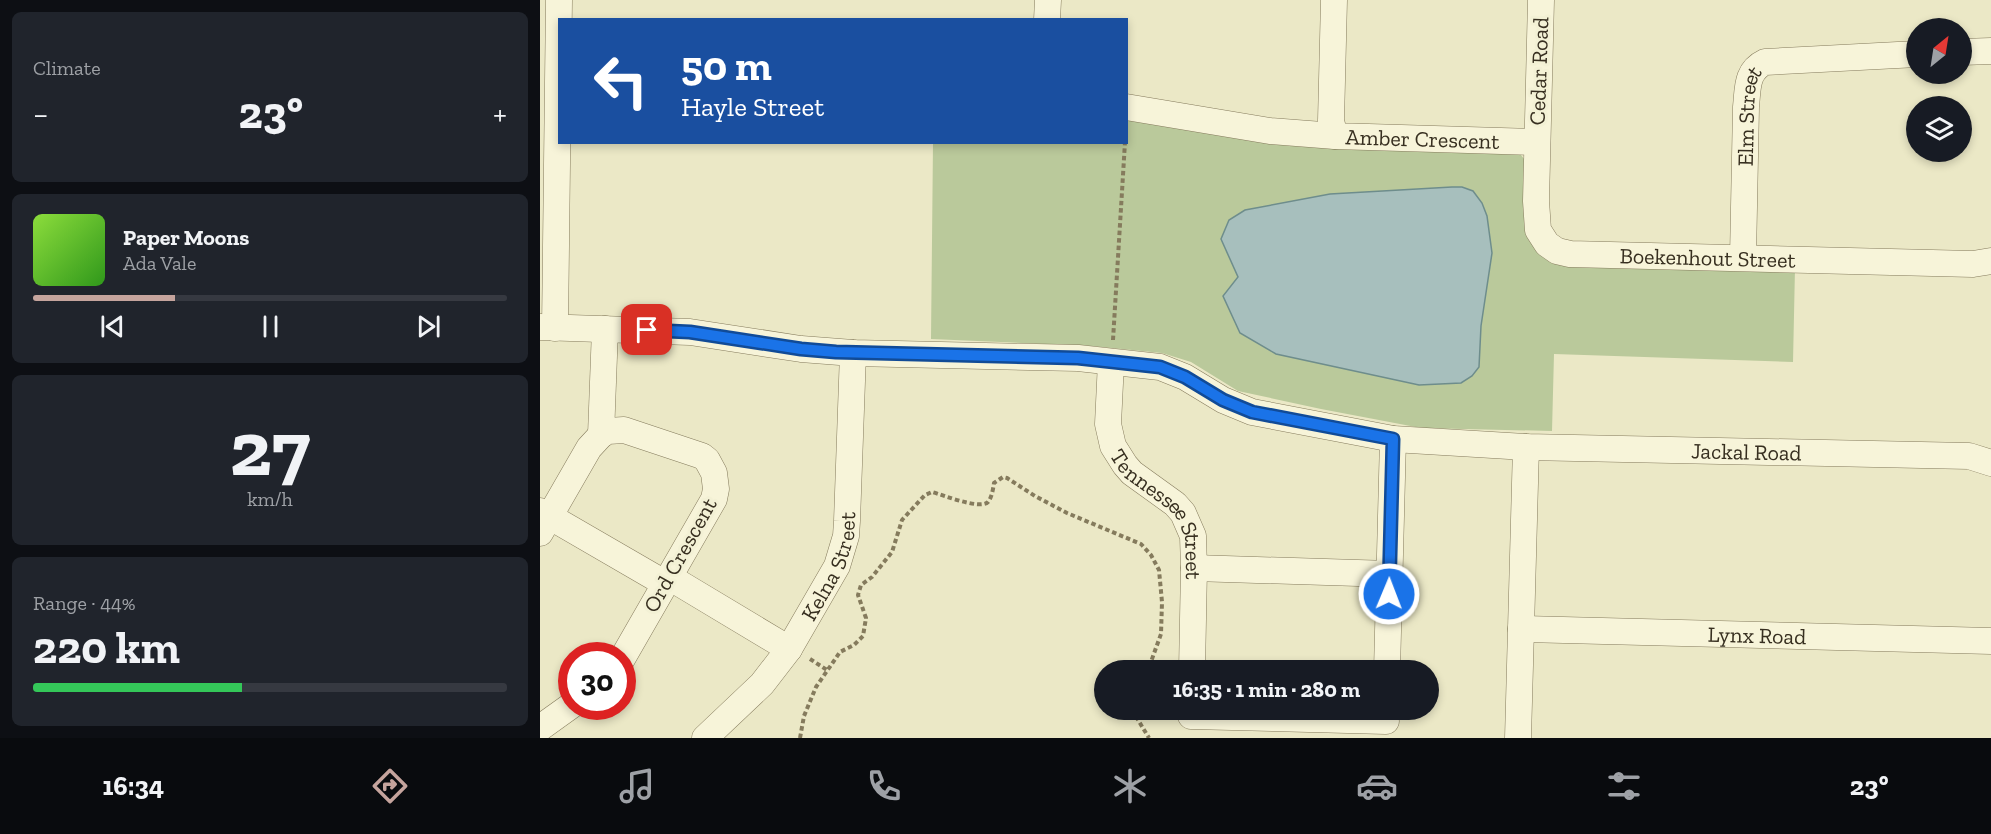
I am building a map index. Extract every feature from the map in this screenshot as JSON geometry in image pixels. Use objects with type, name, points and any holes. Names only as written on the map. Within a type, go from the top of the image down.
[{"type":"street","points":[[547,327],[552,123],[559,0]]},
{"type":"street","points":[[1047,18],[1048,0]]},
{"type":"street","name":"Amber Crescent","points":[[1334,0],[1330,121],[1335,136],[1537,142]]},
{"type":"street","name":"Cedar Road","points":[[1537,142],[1541,0]]},
{"type":"street","points":[[1972,52],[1991,51]]},
{"type":"street","name":"Elm Street","points":[[1743,258],[1746,106],[1751,73],[1758,66],[1774,62],[1906,55]]},
{"type":"street","points":[[1128,107],[1270,131],[1335,136]]},
{"type":"street","name":"Boekenhout Street","points":[[1537,142],[1538,230],[1548,244],[1557,250],[1594,255],[1982,263]]},
{"type":"street","name":"Jackal Road","points":[[547,327],[690,332],[801,349],[853,353],[1020,356],[1160,367],[1198,384],[1223,400],[1252,412],[1393,439],[1526,447],[1980,459]]},
{"type":"street","points":[[605,329],[600,435],[589,448],[543,520],[668,580],[789,649]]},
{"type":"street","name":"Kelna Street","points":[[705,738],[762,684],[789,649],[834,573],[846,536],[853,353]]},
{"type":"street","name":"Tennessee Street","points":[[1111,362],[1108,423],[1113,446],[1125,465],[1176,504],[1183,513],[1193,536],[1192,660]]},
{"type":"street","name":"Ord Crescent","points":[[600,435],[608,431],[624,430],[696,453],[707,460],[716,480],[714,500],[632,642]]},
{"type":"street","points":[[1387,660],[1393,439]]},
{"type":"street","points":[[1518,738],[1526,447]]},
{"type":"street","points":[[1194,568],[1390,574]]},
{"type":"street","name":"Lynx Road","points":[[1521,629],[1991,641]]},
{"type":"street","points":[[540,728],[558,715]]},
{"type":"street","points":[[1190,721],[1386,723]]},
{"type":"path","points":[[1111,362],[1125,144]]},
{"type":"path","points":[[800,738],[804,716],[816,687],[840,652],[854,645],[863,636],[866,618],[858,601],[861,585],[872,577],[892,552],[902,520],[925,495],[932,492],[978,505],[990,499],[994,483],[1003,477],[1067,513],[1141,544],[1151,555],[1159,570],[1162,602],[1161,634],[1152,660]]},
{"type":"path","points":[[1138,720],[1149,738]]},
{"type":"green space","points":[[1128,116],[1520,154],[1525,160],[1531,237],[1795,268],[1793,362],[1554,354],[1552,431],[1421,428],[1321,409],[1238,391],[1191,362],[1162,353],[1092,346],[931,339],[933,144],[1128,144]]},
{"type":"water","points":[[1462,187],[1473,191],[1482,203],[1487,216],[1492,253],[1481,326],[1479,367],[1472,376],[1461,383],[1419,385],[1276,354],[1240,333],[1223,296],[1238,277],[1221,239],[1229,220],[1245,210],[1330,194]]},
{"type":"route","points":[[647,330],[690,332],[836,352],[1078,358],[1160,367],[1185,377],[1223,400],[1252,412],[1393,439],[1389,594]]}]
